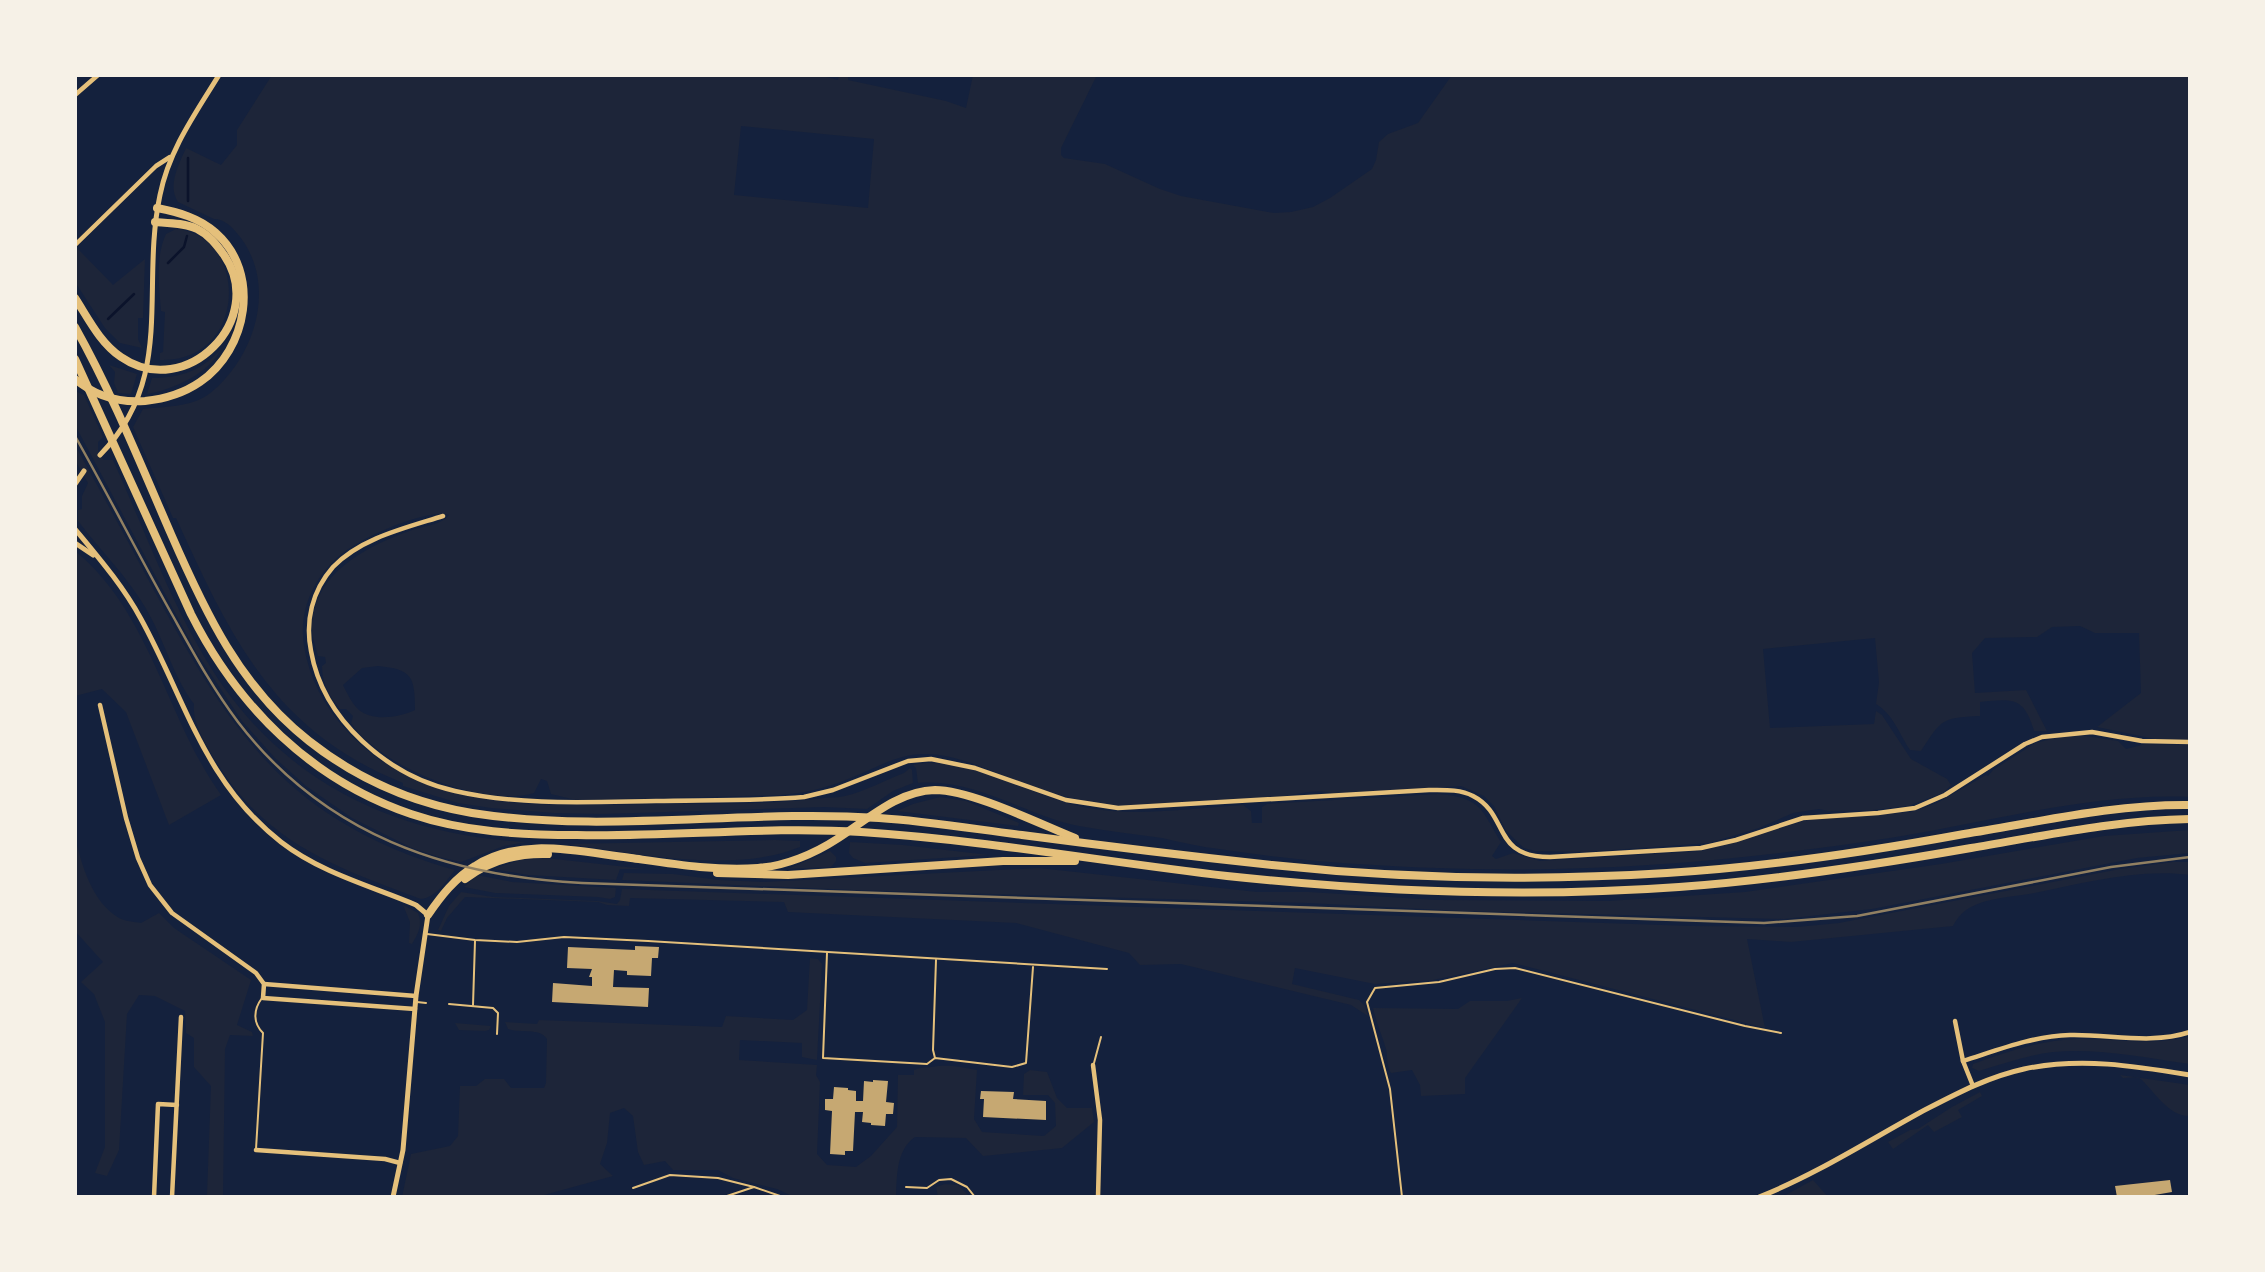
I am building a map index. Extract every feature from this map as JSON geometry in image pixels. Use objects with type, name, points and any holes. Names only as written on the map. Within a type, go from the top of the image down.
[{"type":"highway","points":[[75,379],[85,387],[118,400],[135,402],[168,396],[201,381],[221,362],[235,339],[240,326],[244,295],[239,266],[233,253],[214,231],[192,218],[157,208]]},
{"type":"highway","points":[[75,298],[103,340],[122,358],[149,368],[178,368],[197,361],[218,343],[233,314],[236,298],[233,273],[227,259],[208,236],[195,228],[155,222]]},
{"type":"highway","points":[[75,327],[99,372],[214,625],[255,689],[289,725],[342,765],[412,798],[450,808],[519,818],[625,820],[824,815],[915,821],[1274,865],[1365,873],[1491,878],[1677,872],[1782,862],[2101,811],[2190,805]]},
{"type":"highway","points":[[75,359],[204,640],[241,695],[266,723],[302,756],[335,778],[376,800],[439,822],[531,834],[634,835],[801,830],[892,834],[1282,881],[1359,888],[1511,893],[1604,892],[1808,874],[2103,826],[2190,819]]},
{"type":"highway","points":[[428,915],[463,873],[500,854],[529,848],[556,849],[704,867],[766,867],[811,853],[891,803],[921,791],[962,794],[1088,843]]},
{"type":"highway","points":[[428,915],[477,871],[498,861],[530,854],[572,856],[702,872],[765,875],[1003,861],[1114,862]]},
{"type":"street","points":[[75,95],[98,75]]},
{"type":"street","points":[[100,455],[132,413],[145,376],[151,349],[155,222],[170,157],[219,75]]},
{"type":"street","points":[[75,246],[156,166],[170,157]]},
{"type":"street","points":[[75,476],[84,471],[75,484]]},
{"type":"street","points":[[443,516],[378,538],[339,562],[325,578],[313,601],[309,615],[309,641],[322,688],[329,701],[353,732],[369,747],[419,780],[454,791],[494,798],[577,803],[790,798],[819,794],[908,761],[931,759],[975,768],[1066,800],[1118,808],[1429,790],[1458,791],[1484,803],[1513,847],[1529,855],[1550,856],[1701,848],[1803,818],[1915,808],[1958,788],[2025,744],[2042,737],[2092,732],[2142,741],[2190,742]]},
{"type":"street","points":[[75,529],[140,616],[207,758],[255,819],[284,844],[319,865],[416,905],[428,915],[416,1002],[408,1104],[393,1197]]},
{"type":"street","points":[[75,543],[100,559]]},
{"type":"street","points":[[100,705],[137,857],[150,885],[172,914],[256,973],[264,984],[263,998],[416,1002]]},
{"type":"street","points":[[264,984],[416,1002]]},
{"type":"street","points":[[172,1197],[181,1017]]},
{"type":"street","points":[[1955,1021],[1963,1060],[1973,1086]]},
{"type":"street","points":[[1963,1060],[2051,1037],[2081,1035],[2157,1039],[2190,1032]]},
{"type":"street","points":[[1759,1197],[1973,1086],[2024,1069],[2074,1063],[2132,1066],[2190,1075]]},
{"type":"street","points":[[1093,1065],[1100,1120],[1098,1197]]},
{"type":"street","points":[[155,1197],[158,1104],[177,1105]]},
{"type":"street","points":[[256,1150],[385,1159],[400,1163]]},
{"type":"lane","points":[[426,934],[475,940],[534,942],[564,937],[1107,969]]},
{"type":"lane","points":[[473,1005],[475,940]]},
{"type":"lane","points":[[827,953],[823,1058],[927,1064],[935,1058],[1012,1067],[1026,1063],[1033,966]]},
{"type":"lane","points":[[935,1058],[936,959]]},
{"type":"lane","points":[[1402,1197],[1390,1089],[1367,1002],[1375,988],[1438,982],[1495,969],[1515,968],[1781,1033]]},
{"type":"lane","points":[[256,1150],[263,1033],[255,1018],[258,1004],[263,998]]},
{"type":"lane","points":[[416,1002],[426,1003]]},
{"type":"lane","points":[[449,1004],[488,1006],[496,1010],[497,1034]]},
{"type":"lane","points":[[1093,1065],[1101,1037]]},
{"type":"lane","points":[[632,1188],[670,1175],[718,1178],[783,1197]]},
{"type":"lane","points":[[906,1187],[927,1188],[934,1181],[951,1179],[967,1187],[975,1197]]},
{"type":"lane","points":[[724,1197],[754,1187]]},
{"type":"shaded area","points":[[272,75],[819,75],[838,80],[839,75],[848,75],[848,80],[946,101],[966,108],[973,75],[1097,75],[1061,148],[1064,158],[1105,164],[1181,196],[1274,213],[1313,207],[1372,169],[1379,142],[1388,134],[1418,123],[1452,75],[2190,75],[2190,739],[2160,740],[2097,727],[2141,693],[2139,633],[2095,633],[2080,626],[2052,627],[2037,637],[1985,638],[1972,653],[1975,693],[2026,690],[2047,731],[2034,731],[2026,711],[2015,702],[1980,702],[1980,716],[1944,722],[1921,751],[1910,750],[1892,719],[1876,704],[1879,682],[1875,638],[1763,649],[1770,728],[1874,724],[1876,711],[1882,715],[1911,759],[1947,779],[1951,785],[1943,793],[1908,806],[1873,810],[1819,809],[1793,813],[1759,828],[1709,843],[1584,852],[1535,851],[1524,848],[1506,831],[1494,806],[1484,796],[1461,786],[1335,794],[1314,791],[1278,797],[1175,805],[1113,805],[1055,794],[963,760],[933,754],[904,757],[832,785],[781,795],[576,800],[551,794],[547,781],[541,779],[534,793],[488,795],[434,780],[385,755],[365,739],[351,723],[353,716],[346,709],[340,709],[329,694],[322,672],[322,666],[326,663],[325,657],[318,656],[313,636],[315,609],[332,577],[346,564],[380,543],[438,523],[449,515],[440,514],[391,527],[346,550],[334,560],[315,585],[304,614],[304,646],[310,669],[331,711],[346,730],[378,758],[413,778],[452,792],[492,800],[577,805],[783,802],[840,797],[867,789],[910,768],[913,783],[893,791],[867,809],[824,807],[602,814],[491,808],[458,803],[403,786],[403,783],[358,762],[320,736],[288,707],[261,675],[216,602],[176,518],[173,518],[133,427],[143,409],[190,403],[212,392],[237,363],[254,326],[259,287],[248,249],[226,223],[178,202],[174,189],[175,175],[186,148],[221,165],[237,145],[237,130]],"holes":[[[741,126],[874,139],[868,208],[734,195]],[[378,666],[398,670],[409,677],[414,690],[415,710],[402,715],[379,717],[365,714],[356,708],[343,685],[362,668]]]},
{"type":"shaded area","points":[[176,229],[200,237],[217,253],[227,274],[229,298],[223,322],[210,342],[189,356],[160,360],[160,353],[163,352],[165,312],[161,311],[159,262],[166,234]]},
{"type":"shaded area","points":[[78,249],[113,285],[145,259],[143,318],[138,318],[138,339],[142,348],[120,343],[105,328],[75,282],[75,252]]},
{"type":"shaded area","points":[[222,348],[200,373],[169,388],[147,394],[152,378],[191,371],[207,362]]},
{"type":"shaded area","points":[[109,365],[137,374],[131,394],[118,393],[114,383],[115,372]]},
{"type":"shaded area","points":[[75,391],[84,395],[103,437],[98,442],[98,454],[104,460],[113,460],[185,622],[225,689],[258,728],[294,761],[334,788],[377,810],[424,826],[473,836],[526,842],[504,846],[461,862],[412,848],[352,818],[306,786],[275,758],[242,721],[196,652],[75,425]]},
{"type":"shaded area","points":[[75,445],[192,658],[241,731],[280,775],[340,821],[407,854],[455,870],[436,892],[421,899],[330,862],[279,831],[255,811],[234,787],[203,739],[195,718],[194,704],[138,595],[78,521],[78,510],[82,509],[82,496],[88,483],[75,460]]},
{"type":"shaded area","points":[[75,551],[117,596],[133,622],[187,736],[221,795],[169,825],[126,712],[102,689],[75,696]]},
{"type":"shaded area","points":[[2073,734],[2118,741],[2126,749],[2146,744],[2190,745],[2190,797],[2116,799],[1896,837],[1737,858],[1631,866],[1471,869],[1313,861],[1079,826],[960,786],[918,783],[913,765],[954,765],[1068,803],[1107,811],[1165,811],[1243,805],[1251,811],[1252,823],[1262,823],[1262,807],[1267,804],[1438,794],[1453,796],[1472,802],[1484,813],[1501,842],[1492,856],[1496,859],[1513,853],[1540,861],[1702,851],[1807,820],[1911,812],[1937,803],[1988,776],[2035,743]]},
{"type":"shaded area","points":[[940,797],[966,801],[1019,823],[1018,826],[897,811]]},
{"type":"shaded area","points":[[2190,830],[2190,853],[2137,858],[1872,909],[1784,919],[1462,911],[1308,903],[853,890],[622,880],[624,873],[673,874],[764,882],[1039,868],[1257,892],[1309,892],[1437,900],[1608,901],[1745,892],[1941,864],[2104,836]]},
{"type":"shaded area","points":[[75,837],[95,893],[110,911],[121,919],[141,923],[159,913],[174,928],[251,980],[237,1025],[252,1032],[253,1036],[230,1035],[225,1049],[223,1197],[175,1197],[207,1195],[211,1086],[194,1067],[194,1038],[186,1033],[185,1011],[155,996],[139,995],[127,1014],[119,1150],[107,1176],[95,1173],[105,1147],[105,1022],[94,994],[81,982],[103,962],[75,931]]},
{"type":"shaded area","points":[[800,841],[800,847],[774,855],[716,861],[568,844]]},
{"type":"shaded area","points":[[850,842],[989,855],[865,863],[853,858],[849,853]]},
{"type":"shaded area","points":[[830,851],[836,857],[831,867],[787,869]]},
{"type":"shaded area","points":[[546,858],[645,869],[620,869],[616,880],[528,875],[493,869],[520,860]]},
{"type":"shaded area","points":[[2190,862],[2190,875],[2129,875],[1992,900],[1968,909],[1953,926],[1791,942],[1747,939],[1765,1028],[1513,963],[1433,980],[1375,984],[1295,968],[1292,984],[1359,1000],[1365,1006],[1368,1016],[1351,1005],[1181,964],[1140,965],[1129,953],[1016,923],[788,912],[784,902],[630,898],[629,906],[598,902],[465,897],[447,918],[441,931],[438,930],[449,906],[461,892],[493,897],[597,901],[617,904],[622,889],[1691,926],[1797,927],[1839,923],[2120,869]]},
{"type":"shaded area","points":[[477,875],[512,882],[616,888],[615,897],[610,899],[495,893],[464,887]]},
{"type":"shaded area","points":[[403,905],[418,913],[419,917],[419,929],[412,944],[409,943],[410,922]]},
{"type":"shaded area","points":[[810,958],[818,959],[822,964],[817,1060],[802,1057],[802,1043],[740,1040],[739,1060],[817,1065],[816,1075],[820,1082],[817,1154],[827,1165],[856,1167],[871,1156],[897,1127],[898,1075],[914,1075],[914,1070],[921,1068],[949,1066],[977,1070],[974,1119],[982,1132],[1044,1136],[1056,1126],[1055,1103],[1048,1095],[1023,1095],[1024,1074],[1030,1070],[1047,1072],[1057,1098],[1067,1108],[1092,1108],[1094,1122],[1062,1148],[983,1156],[966,1138],[915,1137],[901,1156],[896,1197],[794,1197],[777,1189],[733,1178],[718,1170],[673,1170],[665,1161],[644,1165],[638,1152],[633,1116],[624,1108],[610,1113],[607,1143],[600,1164],[613,1176],[537,1197],[402,1197],[411,1154],[450,1146],[458,1136],[460,1086],[476,1086],[485,1079],[504,1079],[511,1088],[544,1088],[547,1039],[539,1033],[508,1029],[505,1022],[537,1024],[539,1020],[722,1027],[726,1016],[793,1020],[807,1010]]},
{"type":"shaded area","points":[[1522,998],[1465,1078],[1465,1094],[1421,1096],[1420,1085],[1412,1070],[1391,1073],[1373,1008],[1458,1009],[1470,1001],[1507,1001]]},
{"type":"shaded area","points":[[455,1023],[491,1026],[485,1031],[459,1030]]},
{"type":"shaded area","points":[[2190,1036],[2190,1064],[2122,1054],[2070,1051],[2034,1055],[1979,1071],[1972,1068],[1973,1064],[1998,1055],[2050,1042],[2077,1039],[2162,1041]]},
{"type":"shaded area","points":[[2139,1078],[2190,1085],[2190,1116],[2176,1113],[2169,1108]]},
{"type":"shaded area","points":[[1980,1092],[1982,1096],[1958,1110],[1962,1117],[1934,1132],[1928,1125],[1893,1149],[1888,1142],[1910,1130],[1918,1129]]},
{"type":"shaded area","points":[[1813,1180],[1828,1197],[1782,1197]]},
{"type":"shaded area","points":[[945,1184],[958,1185],[970,1197],[938,1197],[936,1187]]},
{"type":"building","points":[[635,946],[659,947],[658,958],[652,958],[651,976],[627,975],[627,971],[614,970],[613,987],[649,988],[648,1007],[552,1002],[553,983],[592,986],[592,977],[589,977],[592,969],[567,968],[568,947],[635,950]]},
{"type":"building","points":[[864,1081],[888,1081],[886,1102],[894,1103],[893,1114],[886,1114],[885,1126],[862,1122],[863,1112],[855,1112],[853,1151],[845,1151],[845,1155],[830,1154],[832,1111],[825,1110],[825,1099],[833,1099],[834,1087],[856,1091],[856,1101],[863,1101]]},
{"type":"building","points":[[981,1091],[1014,1092],[1013,1099],[1046,1101],[1046,1120],[983,1117],[984,1099],[980,1099]]},
{"type":"building","points":[[2170,1180],[2172,1192],[2143,1197],[2117,1197],[2115,1186]]},
{"type":"waterway","points":[[188,158],[188,201]]},
{"type":"waterway","points":[[168,263],[184,247],[187,236]]},
{"type":"waterway","points":[[108,319],[134,294]]},
{"type":"railway","points":[[75,436],[204,671],[238,722],[272,761],[309,793],[349,820],[391,842],[436,859],[483,871],[531,879],[582,883],[1764,923],[1857,916],[2111,867],[2190,857]]}]
